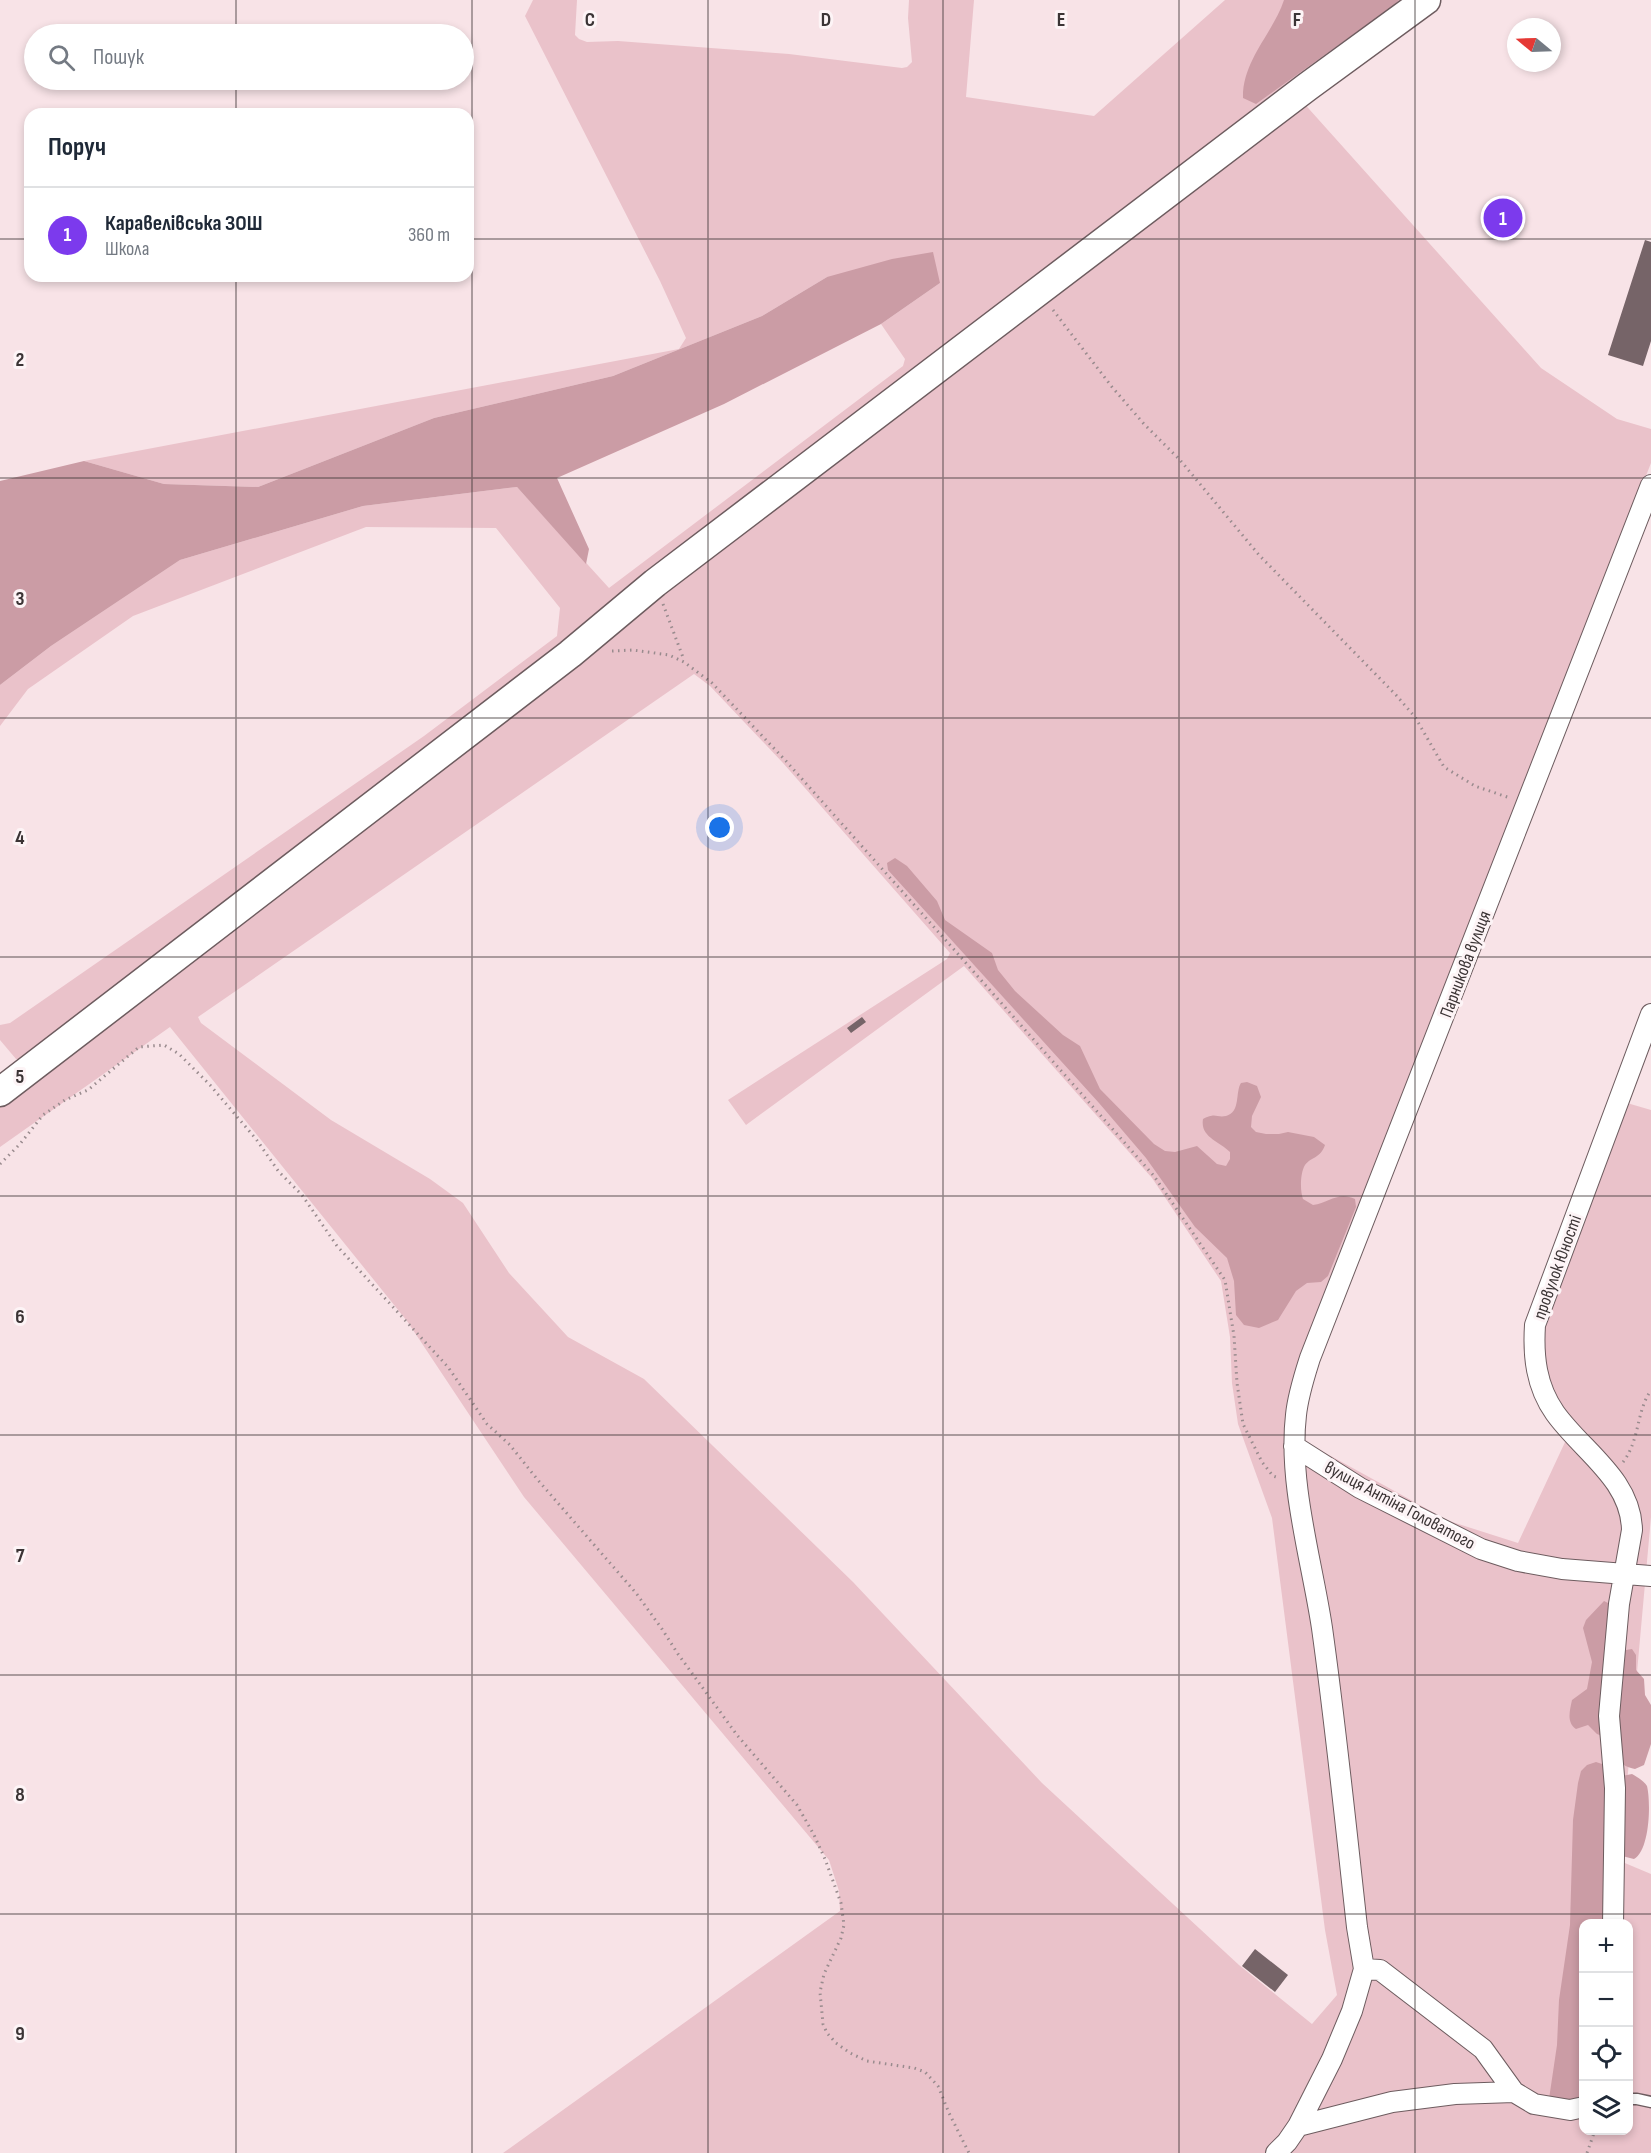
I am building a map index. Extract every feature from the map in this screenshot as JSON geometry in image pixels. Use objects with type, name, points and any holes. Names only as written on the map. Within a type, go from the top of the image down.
[{"type":"street","points":[[0,1092],[570,654],[656,583],[1307,87],[1426,0]]},
{"type":"street","name":"Парникова вулиця","points":[[1364,1969],[1357,1928],[1321,1627],[1297,1485],[1294,1446],[1300,1389],[1310,1358],[1651,485]]},
{"type":"street","name":"провулок Юності","points":[[1614,1919],[1615,1788],[1610,1716],[1615,1639],[1632,1530],[1632,1515],[1627,1500],[1612,1476],[1556,1413],[1545,1395],[1535,1367],[1534,1335],[1539,1314],[1651,1014]]},
{"type":"street","name":"вулиця Антіна Головатого","points":[[1294,1446],[1360,1488],[1481,1549],[1518,1561],[1562,1569],[1651,1576]]},
{"type":"street","points":[[1276,2153],[1298,2126],[1332,2059],[1348,2021],[1364,1969],[1380,1970],[1483,2049],[1514,2092],[1534,2104],[1570,2110],[1579,2108]]},
{"type":"street","points":[[1298,2126],[1392,2102],[1455,2094],[1514,2092]]},
{"type":"lane","points":[[1633,2099],[1651,2102]]},
{"type":"path","points":[[1038,292],[1089,354],[1112,387],[1144,424],[1180,460],[1259,555],[1403,703],[1427,736],[1444,767],[1475,786],[1526,803]]},
{"type":"path","points":[[656,583],[684,662]]},
{"type":"path","points":[[570,654],[633,650],[669,655],[684,662],[712,683],[786,761],[1046,1051],[1154,1176],[1225,1280],[1234,1336],[1243,1424],[1262,1462],[1273,1476],[1297,1485]]},
{"type":"path","points":[[0,1164],[20,1144],[43,1115],[65,1100],[88,1090],[139,1047],[164,1045],[179,1054],[210,1085],[256,1139],[279,1172],[302,1195],[336,1246],[448,1367],[487,1424],[510,1445],[636,1593],[737,1735],[797,1805],[825,1859],[841,1903],[844,1925],[841,1938],[824,1974],[820,1992],[823,2024],[827,2033],[843,2048],[867,2061],[914,2068],[925,2072],[938,2086],[969,2153]]},
{"type":"path","points":[[1612,1476],[1630,1454],[1636,1439],[1642,1404],[1651,1390]]},
{"type":"path","points":[[1587,2153],[1593,2135]]},
{"type":"shaded area","points":[[533,0],[577,0],[575,35],[587,42],[618,41],[789,54],[902,68],[912,62],[908,18],[909,0],[974,0],[966,97],[1094,116],[1225,0],[1408,0],[28,1059],[16,1059],[0,1040],[0,1025],[10,1023],[424,736],[557,636],[560,608],[496,528],[366,527],[133,616],[28,689],[0,726],[0,685],[51,646],[180,560],[363,506],[517,487],[609,588],[903,366],[905,359],[881,324],[940,283],[827,277],[762,316],[613,376],[434,418],[258,487],[164,484],[84,461],[679,349],[686,338],[660,281],[525,16]]},
{"type":"shaded area","points":[[1284,0],[1399,0],[1256,104],[1243,98],[1247,72]]},
{"type":"shaded area","points":[[1301,100],[1541,368],[1617,419],[1651,429],[1651,463],[1302,1354],[1290,1390],[1289,1433],[1449,1521],[1518,1543],[1573,1425],[1552,1391],[1543,1366],[1544,1325],[1627,1103],[1651,1110],[1651,1517],[1620,1861],[1651,1874],[1651,2153],[1282,2153],[1344,2015],[1293,2124],[1269,2153],[503,2153],[840,1911],[839,1891],[829,1860],[524,1497],[407,1321],[170,1027],[0,1147],[0,1096]],"holes":[[[694,674],[710,686],[783,763],[950,953],[947,959],[728,1100],[746,1125],[964,966],[1152,1178],[1221,1281],[1230,1337],[1232,1383],[1238,1424],[1272,1518],[1325,1930],[1337,1995],[1312,2024],[1239,1965],[1042,1783],[853,1582],[644,1379],[568,1337],[509,1273],[463,1203],[430,1179],[331,1120],[201,1023],[198,1017]]]},
{"type":"shaded area","points":[[933,252],[940,283],[881,324],[724,404],[557,478],[589,549],[586,564],[517,487],[363,506],[180,560],[51,646],[0,685],[0,481],[84,461],[164,484],[258,487],[434,418],[613,376],[762,316],[827,277],[892,259]]},
{"type":"shaded area","points":[[895,858],[907,866],[937,901],[945,920],[992,953],[998,970],[1015,991],[1063,1035],[1080,1046],[1100,1089],[1154,1144],[1165,1151],[1175,1152],[1197,1146],[1217,1164],[1226,1166],[1230,1159],[1230,1152],[1207,1134],[1204,1130],[1203,1119],[1231,1114],[1236,1106],[1241,1083],[1247,1082],[1257,1086],[1261,1097],[1252,1116],[1251,1127],[1256,1132],[1279,1134],[1288,1132],[1314,1137],[1325,1145],[1321,1153],[1303,1168],[1301,1191],[1303,1199],[1313,1205],[1344,1196],[1355,1199],[1356,1207],[1328,1276],[1321,1282],[1307,1283],[1296,1291],[1278,1320],[1259,1328],[1244,1325],[1236,1315],[1234,1281],[1227,1258],[1195,1227],[1146,1158],[1099,1103],[888,870],[887,863]]},
{"type":"shaded area","points":[[1604,1601],[1610,1604],[1602,1736],[1588,1725],[1576,1729],[1571,1723],[1570,1716],[1572,1700],[1587,1689],[1592,1662],[1583,1628],[1586,1620]]},
{"type":"shaded area","points":[[1632,1649],[1636,1655],[1636,1670],[1644,1679],[1645,1695],[1651,1705],[1651,1744],[1644,1765],[1635,1769],[1623,1764],[1617,1744],[1623,1653]]},
{"type":"shaded area","points":[[1596,1762],[1609,1771],[1602,1919],[1579,1919],[1579,2098],[1576,2103],[1549,2099],[1557,2045],[1559,2000],[1570,1925],[1573,1820],[1581,1771],[1587,1765]]},
{"type":"shaded area","points":[[1632,1774],[1647,1786],[1649,1803],[1646,1836],[1639,1854],[1634,1859],[1622,1856],[1622,1776]]},
{"type":"building","points":[[1645,240],[1651,242],[1651,341],[1643,366],[1608,355]]},
{"type":"building","points":[[862,1017],[866,1022],[851,1033],[847,1028]]},
{"type":"building","points":[[1255,1949],[1288,1975],[1275,1992],[1242,1966]]},
{"type":"place","name":"Каравелівська ЗОШ","points":[[1503,218]]}]
